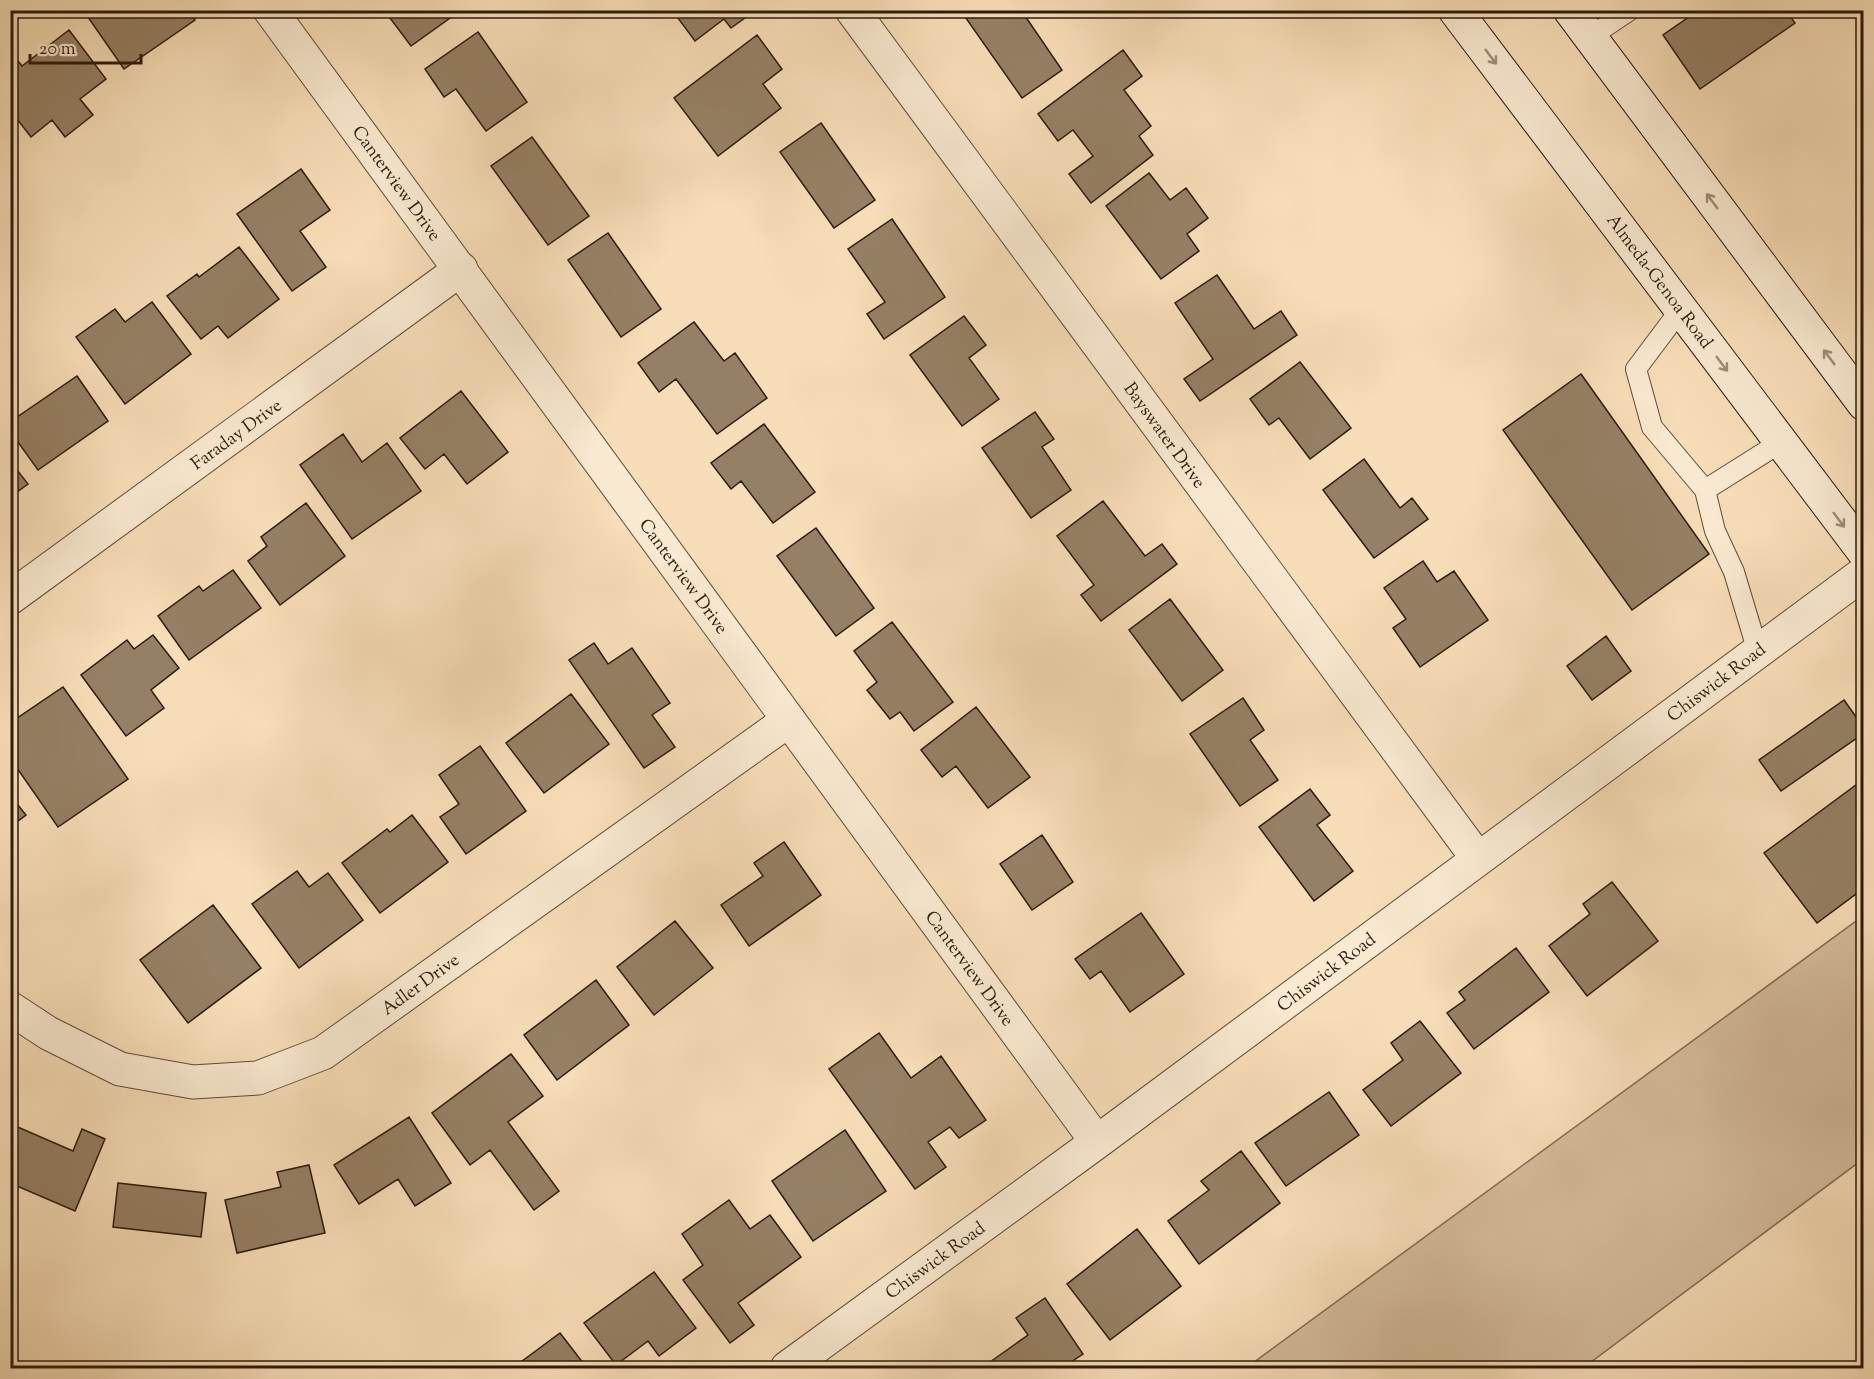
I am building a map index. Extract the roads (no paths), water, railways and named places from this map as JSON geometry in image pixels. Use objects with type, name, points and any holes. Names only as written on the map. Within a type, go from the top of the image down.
[{"type":"street","name":"Canterview Drive","points":[[270,10],[1097,1142]]},
{"type":"street","name":"Bayswater Drive","points":[[852,10],[1478,859]]},
{"type":"street","name":"Almeda-Genoa Road","points":[[1455,10],[1863,552]]},
{"type":"street","points":[[1570,10],[1863,404]]},
{"type":"street","name":"Faraday Drive","points":[[10,598],[461,269]]},
{"type":"street","name":"Chiswick Road","points":[[787,1368],[1097,1142],[1863,573]]},
{"type":"street","name":"Adler Drive","points":[[10,1008],[48,1033],[120,1069],[193,1082],[258,1078],[323,1053],[789,720]]},
{"type":"lane","points":[[1590,37],[1630,10]]},
{"type":"lane","points":[[1681,309],[1636,369],[1652,427],[1705,490],[1715,531],[1734,572],[1758,652]]},
{"type":"lane","points":[[1705,490],[1781,442]]}]
